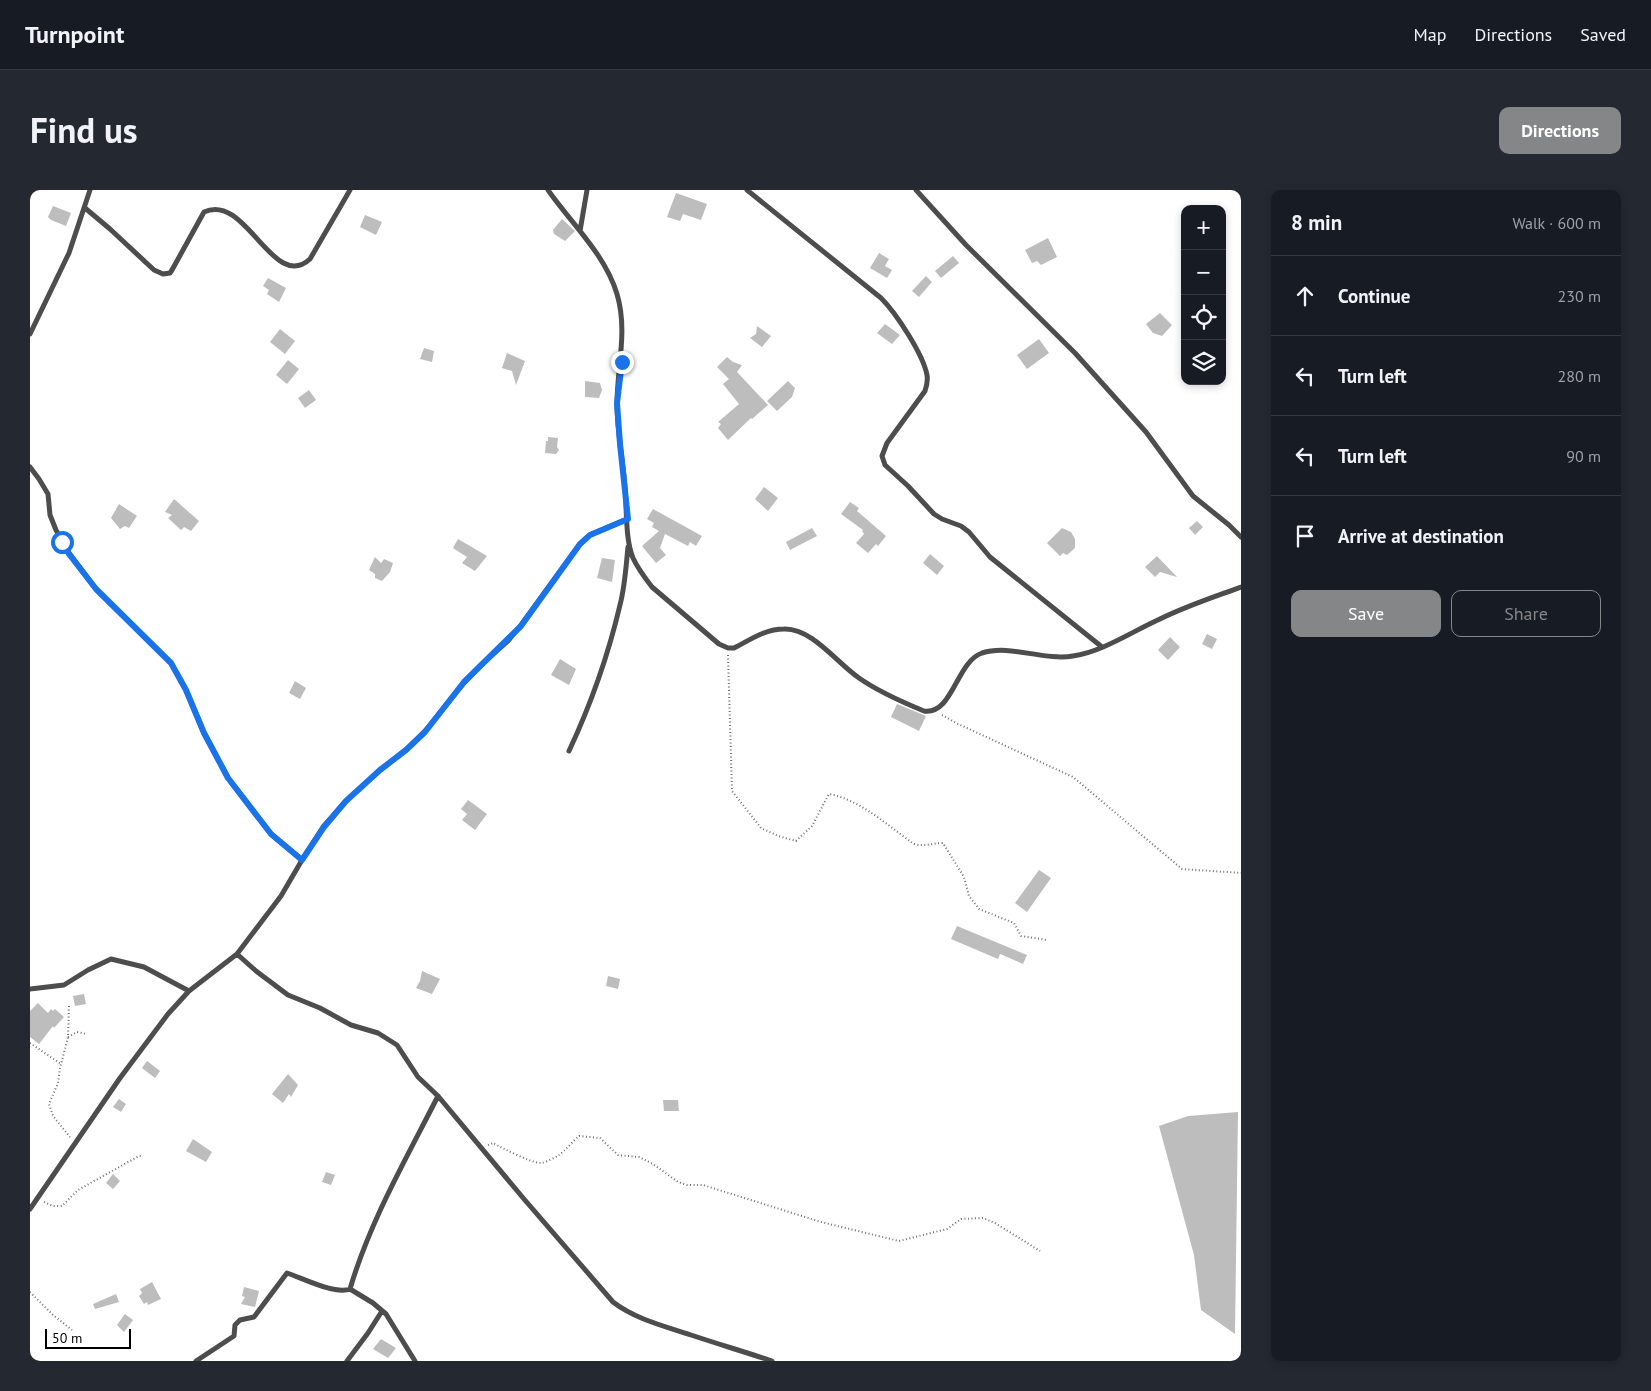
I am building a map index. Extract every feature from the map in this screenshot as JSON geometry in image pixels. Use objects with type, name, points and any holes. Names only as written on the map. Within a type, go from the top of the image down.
[{"type":"street","points":[[30,334],[69,254],[90,190]]},
{"type":"street","points":[[85,208],[154,270],[164,274],[172,270],[204,212],[213,209],[228,213],[244,223],[267,250],[284,263],[297,265],[305,263],[310,259],[350,190]]},
{"type":"street","points":[[548,190],[580,232],[610,277],[618,296],[622,362],[617,403],[629,542],[632,557],[644,578],[652,587],[719,644],[728,648],[734,648],[757,635],[776,630],[799,631],[815,641],[849,671],[886,695],[924,712],[936,711],[945,702],[967,664],[979,654],[1004,651],[1064,657],[1082,654],[1102,647],[1162,618],[1241,587]]},
{"type":"street","points":[[580,232],[586,190]]},
{"type":"street","points":[[747,190],[881,298],[891,308],[917,350],[928,381],[925,390],[882,452],[882,460],[887,469],[908,486],[934,514],[961,526],[969,532],[990,557],[1102,647]]},
{"type":"street","points":[[916,190],[966,245],[1075,353],[1146,432],[1193,496],[1241,537]]},
{"type":"street","points":[[30,467],[40,479],[48,494],[50,515],[69,554],[96,589],[171,663],[183,683],[204,733],[228,778],[271,834],[302,860]]},
{"type":"street","points":[[30,1209],[145,1043],[189,991],[237,954],[281,896],[324,827],[346,801],[425,732],[464,682],[521,626],[580,544],[590,535],[628,519]]},
{"type":"street","points":[[569,751],[595,693],[608,651],[621,603],[629,542]]},
{"type":"street","points":[[237,954],[288,995],[320,1008],[351,1025],[378,1033],[397,1045],[418,1077],[438,1096],[613,1302],[642,1318],[668,1328],[754,1358],[772,1361]]},
{"type":"street","points":[[30,989],[64,985],[88,970],[111,959],[144,967],[189,991]]},
{"type":"street","points":[[350,1289],[354,1273],[382,1206],[438,1096]]},
{"type":"street","points":[[196,1361],[234,1336],[234,1325],[240,1320],[254,1317],[288,1273],[322,1286],[345,1291],[350,1289]]},
{"type":"street","points":[[350,1289],[386,1314],[415,1361]]},
{"type":"street","points":[[347,1361],[382,1310]]},
{"type":"path","points":[[728,648],[732,791],[761,828],[778,836],[796,841],[812,826],[829,794],[838,796],[858,805],[914,844],[925,846],[932,843],[943,843],[964,877],[970,896],[978,909],[1014,923],[1021,936],[1047,940]]},
{"type":"path","points":[[936,711],[956,723],[1073,777],[1182,869],[1241,873]]},
{"type":"path","points":[[69,1006],[68,1037],[58,1083],[49,1104],[53,1116],[75,1142]]},
{"type":"path","points":[[68,1037],[77,1032],[87,1034]]},
{"type":"path","points":[[30,1043],[61,1064]]},
{"type":"path","points":[[481,1148],[494,1143],[540,1163],[562,1154],[579,1136],[600,1138],[618,1155],[639,1157],[678,1182],[687,1185],[703,1185],[837,1226],[899,1241],[947,1229],[961,1219],[983,1218],[995,1223],[1040,1251]]},
{"type":"path","points":[[37,1199],[53,1206],[62,1206],[78,1190],[113,1169],[142,1156]]},
{"type":"path","points":[[30,1292],[72,1330]]},
{"type":"building","points":[[676,193],[707,204],[701,220],[683,214],[680,221],[667,217]]},
{"type":"building","points":[[53,206],[71,213],[66,226],[48,217]]},
{"type":"building","points":[[365,215],[382,222],[376,235],[360,227]]},
{"type":"building","points":[[562,219],[575,231],[565,241],[554,234],[553,230]]},
{"type":"building","points":[[1048,238],[1057,257],[1041,265],[1037,261],[1032,263],[1025,250]]},
{"type":"building","points":[[879,253],[889,259],[885,266],[892,270],[887,278],[870,268]]},
{"type":"building","points":[[953,256],[959,263],[941,278],[935,271]]},
{"type":"building","points":[[926,276],[932,282],[919,297],[912,291]]},
{"type":"building","points":[[268,278],[286,288],[279,302],[267,294],[269,290],[263,286]]},
{"type":"building","points":[[1160,313],[1172,325],[1162,336],[1153,333],[1146,324]]},
{"type":"building","points":[[885,324],[900,335],[892,344],[877,333]]},
{"type":"building","points":[[757,326],[771,336],[762,347],[750,338],[756,334]]},
{"type":"building","points":[[280,329],[295,341],[285,354],[270,342]]},
{"type":"building","points":[[1039,339],[1049,353],[1027,369],[1017,355]]},
{"type":"building","points":[[424,348],[434,351],[432,362],[420,359]]},
{"type":"building","points":[[507,353],[525,361],[516,385],[512,371],[502,368]]},
{"type":"building","points":[[727,357],[733,362],[742,365],[737,372],[768,405],[728,440],[718,428],[721,424],[718,422],[739,404],[723,384],[729,379],[717,367]]},
{"type":"building","points":[[288,360],[299,369],[287,384],[276,375]]},
{"type":"building","points":[[585,381],[600,383],[602,390],[599,398],[585,397]]},
{"type":"building","points":[[788,381],[795,388],[792,397],[777,411],[767,401]]},
{"type":"building","points":[[309,390],[316,400],[305,408],[298,398]]},
{"type":"building","points":[[548,437],[558,438],[557,447],[559,450],[556,454],[545,453]]},
{"type":"building","points":[[764,487],[778,498],[768,511],[755,499]]},
{"type":"building","points":[[174,499],[199,521],[191,531],[184,527],[181,530],[168,518],[172,515],[165,512]]},
{"type":"building","points":[[850,502],[859,508],[857,511],[886,536],[878,546],[876,544],[868,553],[856,543],[864,534],[863,530],[841,514]]},
{"type":"building","points":[[119,504],[137,516],[129,528],[125,526],[120,529],[111,518]]},
{"type":"building","points":[[653,509],[702,536],[696,546],[690,542],[688,546],[665,534],[660,548],[666,555],[656,563],[642,546],[659,531],[652,527],[654,523],[647,519]]},
{"type":"building","points":[[1197,521],[1203,527],[1195,535],[1189,528]]},
{"type":"building","points":[[812,528],[817,536],[790,550],[786,542]]},
{"type":"building","points":[[1062,528],[1071,532],[1075,539],[1075,548],[1067,555],[1063,553],[1060,556],[1047,543]]},
{"type":"building","points":[[458,539],[487,556],[475,571],[462,563],[467,557],[453,548]]},
{"type":"building","points":[[930,554],[944,566],[937,575],[923,563]]},
{"type":"building","points":[[1157,556],[1177,577],[1160,572],[1155,577],[1145,567]]},
{"type":"building","points":[[375,557],[381,563],[384,559],[393,563],[390,572],[382,581],[375,578],[375,574],[369,570]]},
{"type":"building","points":[[602,558],[615,560],[612,582],[597,578]]},
{"type":"building","points":[[1207,634],[1217,639],[1212,649],[1202,644]]},
{"type":"building","points":[[1170,637],[1180,647],[1168,660],[1158,650]]},
{"type":"building","points":[[560,659],[576,669],[569,685],[551,675]]},
{"type":"building","points":[[295,681],[306,688],[300,699],[289,693]]},
{"type":"building","points":[[897,704],[926,716],[919,731],[891,717]]},
{"type":"building","points":[[468,800],[487,814],[475,830],[462,820],[467,814],[461,809]]},
{"type":"building","points":[[1039,870],[1051,878],[1027,912],[1015,903]]},
{"type":"building","points":[[957,926],[1027,955],[1023,964],[1000,954],[998,959],[951,939]]},
{"type":"building","points":[[422,971],[440,979],[432,994],[416,988]]},
{"type":"building","points":[[608,976],[620,979],[618,989],[606,986]]},
{"type":"building","points":[[84,994],[86,1004],[75,1006],[73,996]]},
{"type":"building","points":[[38,1003],[48,1013],[51,1009],[53,1011],[55,1009],[64,1017],[54,1028],[53,1026],[39,1044],[30,1037],[30,1011]]},
{"type":"building","points":[[147,1061],[160,1071],[155,1078],[142,1068]]},
{"type":"building","points":[[288,1074],[298,1085],[291,1097],[289,1094],[283,1103],[272,1094]]},
{"type":"building","points":[[119,1099],[126,1104],[121,1112],[113,1107]]},
{"type":"building","points":[[663,1100],[678,1100],[679,1111],[664,1111]]},
{"type":"building","points":[[1238,1112],[1235,1334],[1201,1310],[1194,1255],[1159,1126],[1188,1116]]},
{"type":"building","points":[[193,1139],[212,1152],[206,1162],[186,1151]]},
{"type":"building","points":[[326,1172],[335,1175],[331,1185],[322,1182]]},
{"type":"building","points":[[113,1174],[120,1181],[113,1189],[106,1183]]},
{"type":"building","points":[[152,1282],[161,1299],[148,1305],[147,1302],[144,1304],[139,1296],[142,1293],[140,1289]]},
{"type":"building","points":[[244,1287],[259,1291],[255,1307],[241,1304],[245,1297],[242,1296]]},
{"type":"building","points":[[116,1294],[119,1302],[95,1309],[93,1304]]},
{"type":"building","points":[[125,1314],[133,1320],[124,1332],[117,1325]]},
{"type":"building","points":[[381,1339],[396,1348],[388,1358],[373,1349]]},
{"type":"route","points":[[62,542],[96,589],[171,663],[179,675],[204,733],[228,778],[271,834],[302,860],[324,827],[346,801],[425,732],[464,682],[508,641],[580,544],[590,535],[628,519],[617,403],[622,362]]}]
